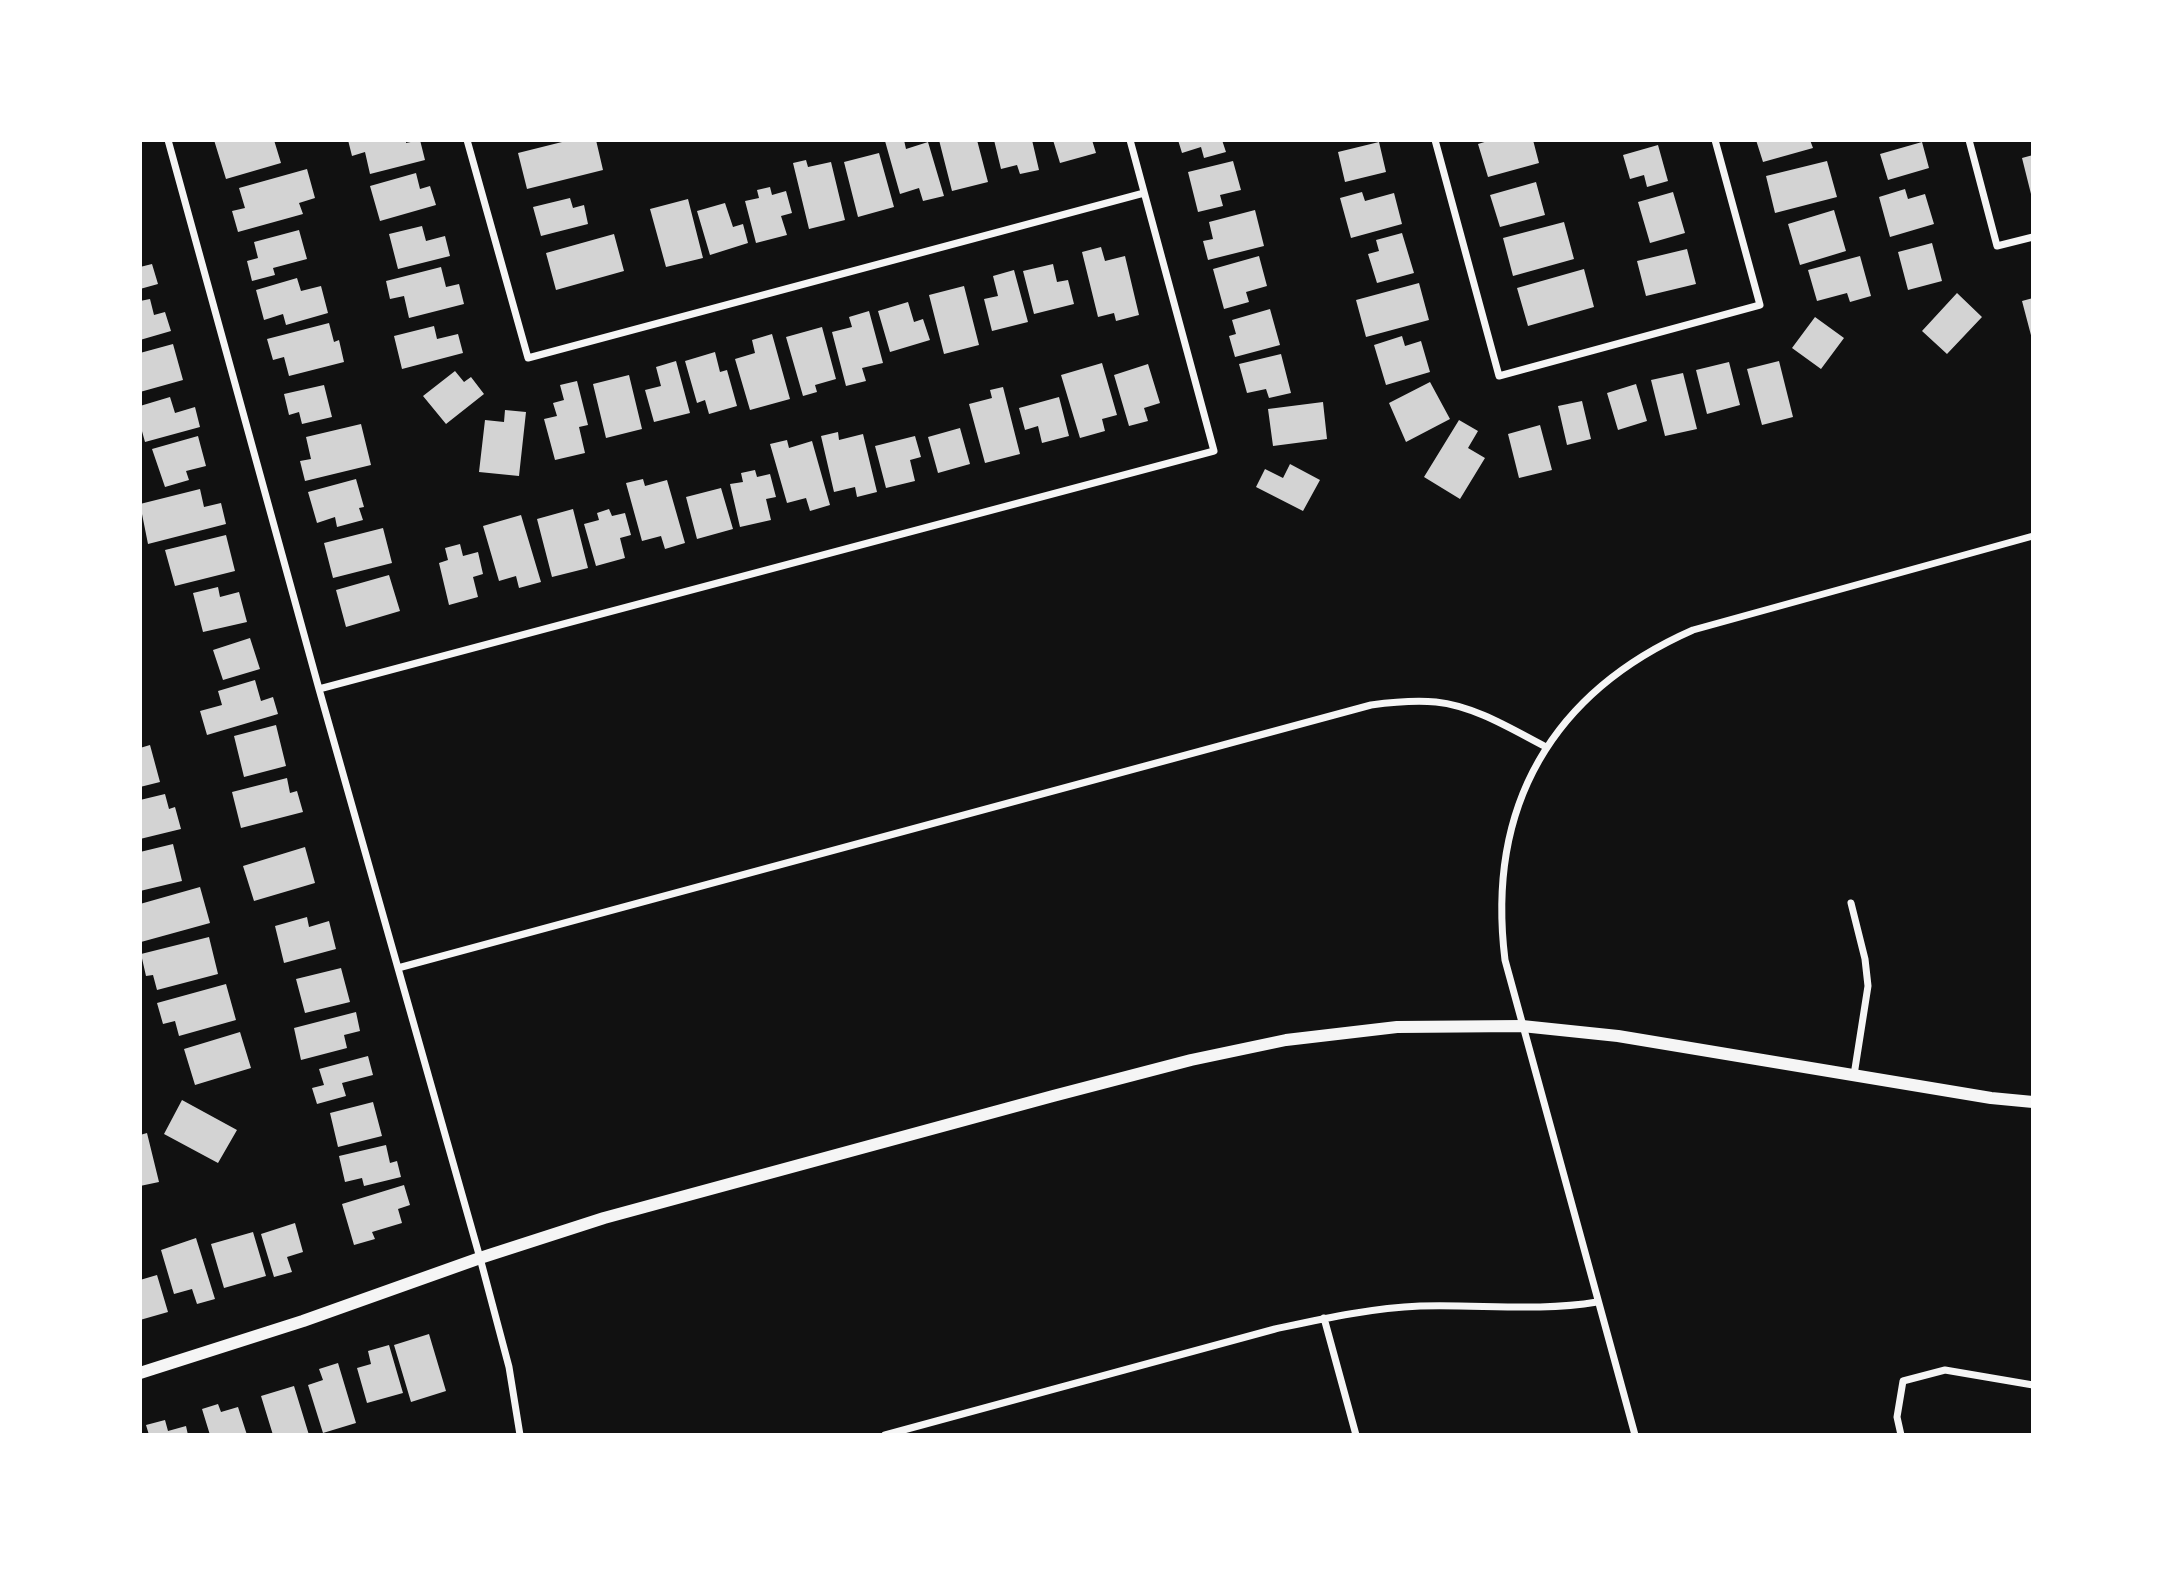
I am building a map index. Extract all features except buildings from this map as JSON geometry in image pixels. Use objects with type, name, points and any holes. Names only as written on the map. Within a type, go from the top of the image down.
[{"type":"street","points":[[168,140],[319,689],[480,1258],[509,1367],[520,1435]]},
{"type":"street","points":[[467,140],[528,358],[1144,193]]},
{"type":"street","points":[[319,689],[1214,451],[1130,140]]},
{"type":"street","points":[[1435,140],[1499,376],[1760,305],[1714,140]]},
{"type":"street","points":[[1969,140],[1997,246],[2033,237]]},
{"type":"street","points":[[1634,1435],[1505,960],[1500,898],[1504,857],[1511,827],[1530,778],[1546,747],[1582,704],[1612,676],[1674,638],[1693,630],[2033,536]]},
{"type":"street","points":[[398,968],[1371,705],[1405,701],[1439,702],[1466,709],[1500,723],[1546,747]]},
{"type":"street","points":[[1851,903],[1865,959],[1868,986],[1854,1075]]},
{"type":"street","points":[[140,1373],[303,1321],[480,1258],[604,1218],[1192,1060],[1286,1040],[1397,1027],[1522,1026],[1618,1036],[1991,1098],[2033,1102]]},
{"type":"street","points":[[885,1435],[1324,1318],[1417,1306],[1543,1309],[1598,1302]]},
{"type":"street","points":[[1324,1318],[1356,1435]]},
{"type":"street","points":[[1901,1435],[1896,1417],[1903,1381],[1945,1370],[2033,1385]]}]
